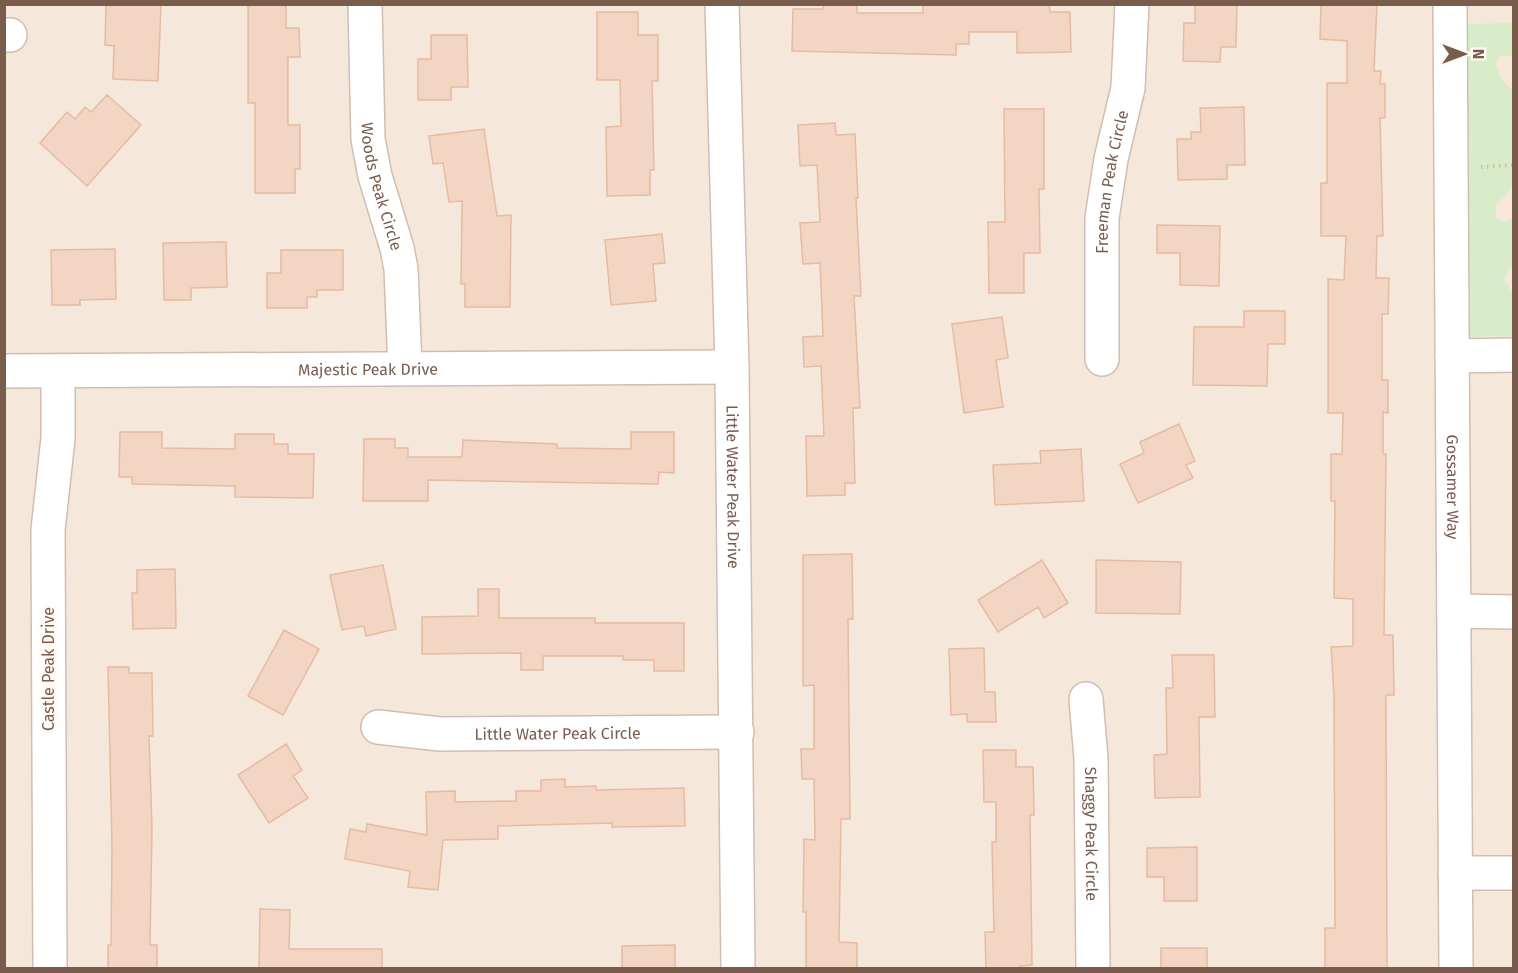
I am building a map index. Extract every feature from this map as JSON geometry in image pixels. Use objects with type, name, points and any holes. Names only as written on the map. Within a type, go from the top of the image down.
[{"type":"street","name":"Woods Peak Circle","points":[[365,4],[368,139],[375,176],[399,258],[403,290],[405,368]]},
{"type":"street","name":"Little Water Peak Drive","points":[[722,4],[732,366],[738,969]]},
{"type":"street","name":"Freeman Peak Circle","points":[[1102,359],[1102,218],[1111,159],[1128,88],[1132,4]]},
{"type":"street","name":"Gossamer Way","points":[[1450,4],[1456,969]]},
{"type":"street","points":[[1452,356],[1514,356]]},
{"type":"street","name":"Majestic Peak Drive","points":[[4,371],[732,366]]},
{"type":"street","name":"Castle Peak Drive","points":[[50,969],[48,530],[58,438],[58,371]]},
{"type":"street","points":[[1454,611],[1514,612]]},
{"type":"street","name":"Shaggy Peak Circle","points":[[1086,699],[1091,759],[1093,969]]},
{"type":"street","name":"Little Water Peak Circle","points":[[378,727],[440,734],[737,732]]},
{"type":"street","points":[[1455,873],[1514,873]]},
{"type":"path","points":[[1477,167],[1514,165]]},
{"type":"shaded area","points":[[5,5],[1513,5],[1513,968],[5,968]]},
{"type":"green space","points":[[1513,23],[1513,56],[1499,56],[1495,66],[1504,82],[1513,91],[1513,187],[1496,205],[1496,218],[1504,222],[1513,219],[1513,266],[1504,280],[1513,293],[1513,336],[1468,337],[1467,24]]},
{"type":"building","points":[[106,4],[161,4],[158,81],[113,79],[114,46],[105,45]]},
{"type":"building","points":[[248,4],[286,4],[286,28],[299,28],[300,57],[288,57],[288,125],[300,125],[300,169],[295,169],[295,193],[255,193],[255,103],[248,103]]},
{"type":"building","points":[[823,4],[857,4],[857,13],[923,13],[923,4],[1049,4],[1050,12],[1070,12],[1071,52],[1017,53],[1017,32],[969,32],[969,44],[956,44],[956,55],[792,51],[793,9],[823,9]]},
{"type":"building","points":[[1195,4],[1237,4],[1236,47],[1221,47],[1220,62],[1183,61],[1184,23],[1195,23]]},
{"type":"building","points":[[1321,4],[1377,4],[1374,71],[1381,71],[1380,84],[1385,84],[1385,118],[1380,118],[1383,236],[1377,236],[1376,278],[1389,278],[1388,314],[1382,314],[1382,380],[1388,380],[1388,413],[1383,412],[1383,454],[1386,454],[1384,635],[1393,635],[1394,695],[1386,695],[1387,969],[1325,969],[1325,928],[1335,928],[1334,696],[1331,647],[1353,646],[1353,599],[1334,598],[1335,501],[1331,501],[1331,454],[1342,454],[1343,413],[1328,413],[1328,279],[1344,280],[1346,236],[1321,236],[1321,183],[1327,183],[1327,83],[1347,83],[1347,41],[1320,39]]},
{"type":"building","points":[[597,12],[638,12],[638,35],[658,35],[658,81],[652,81],[654,170],[650,170],[650,195],[607,196],[606,127],[621,126],[620,80],[597,80]]},
{"type":"building","points":[[431,35],[467,35],[468,87],[451,87],[451,100],[418,100],[418,59],[431,59]]},
{"type":"building","points":[[107,95],[141,125],[87,186],[40,143],[67,112],[75,119],[85,107],[91,112]]},
{"type":"building","points":[[1244,107],[1245,165],[1227,165],[1227,179],[1178,180],[1177,139],[1191,139],[1191,132],[1201,132],[1200,108]]},
{"type":"building","points":[[1004,109],[1044,109],[1044,189],[1039,189],[1040,253],[1024,253],[1024,293],[989,293],[988,222],[1005,222]]},
{"type":"building","points":[[835,123],[836,135],[855,134],[861,296],[854,296],[860,408],[853,408],[855,483],[845,483],[845,495],[807,496],[806,436],[824,436],[821,366],[804,367],[803,337],[823,336],[820,263],[803,264],[800,223],[820,222],[817,165],[800,166],[798,125]]},
{"type":"building","points":[[484,129],[497,216],[511,215],[510,307],[465,307],[465,284],[461,284],[462,201],[449,202],[443,163],[433,164],[429,136]]},
{"type":"building","points":[[1157,225],[1220,226],[1219,286],[1180,285],[1180,253],[1157,253]]},
{"type":"building","points":[[662,234],[665,263],[653,264],[656,301],[611,305],[605,240]]},
{"type":"building","points":[[226,242],[227,287],[191,288],[191,300],[164,300],[163,243]]},
{"type":"building","points":[[115,249],[116,299],[80,300],[80,305],[52,305],[51,250]]},
{"type":"building","points":[[281,250],[343,250],[343,290],[317,290],[317,297],[307,297],[307,308],[267,308],[267,273],[281,273]]},
{"type":"building","points":[[1244,311],[1285,311],[1285,344],[1268,344],[1267,386],[1193,385],[1194,327],[1244,327]]},
{"type":"building","points":[[1002,317],[1008,358],[996,360],[1003,407],[964,413],[952,324]]},
{"type":"building","points":[[1179,424],[1195,461],[1186,465],[1193,478],[1138,503],[1120,464],[1144,453],[1140,442]]},
{"type":"building","points":[[120,432],[162,432],[162,448],[235,449],[235,434],[274,434],[274,444],[288,444],[288,454],[314,454],[313,498],[235,497],[235,486],[132,484],[132,477],[119,477]]},
{"type":"building","points":[[631,432],[674,432],[674,473],[659,472],[658,484],[428,480],[428,501],[363,501],[364,439],[395,439],[395,448],[408,448],[408,457],[462,457],[463,440],[557,444],[557,448],[631,449]]},
{"type":"building","points":[[1081,449],[1084,501],[995,505],[993,465],[1041,463],[1040,451]]},
{"type":"building","points":[[852,554],[853,619],[848,619],[850,819],[841,819],[839,942],[857,943],[857,968],[806,968],[806,912],[803,912],[804,839],[815,840],[814,779],[802,779],[801,749],[814,749],[814,685],[803,686],[803,555]]},
{"type":"building","points":[[1042,560],[1068,603],[1044,618],[1038,607],[998,632],[978,600]]},
{"type":"building","points":[[1096,560],[1181,562],[1180,614],[1096,613]]},
{"type":"building","points":[[383,565],[396,629],[366,636],[364,626],[342,630],[330,575]]},
{"type":"building","points":[[175,569],[176,628],[133,629],[132,593],[137,593],[137,570]]},
{"type":"building","points":[[478,589],[499,589],[499,618],[595,618],[595,623],[684,623],[684,671],[654,671],[654,660],[623,660],[623,656],[543,656],[543,670],[521,670],[521,653],[422,654],[422,617],[478,616]]},
{"type":"building","points":[[284,630],[319,649],[283,715],[248,696]]},
{"type":"building","points":[[984,648],[985,692],[995,692],[996,722],[967,722],[967,714],[951,715],[949,649]]},
{"type":"building","points":[[1172,655],[1214,655],[1215,717],[1199,717],[1200,797],[1155,798],[1154,755],[1167,754],[1166,688],[1173,688]]},
{"type":"building","points":[[108,667],[129,667],[129,673],[152,673],[153,736],[149,736],[152,828],[150,945],[157,945],[157,969],[108,969],[108,945],[111,945],[112,847]]},
{"type":"building","points":[[286,744],[302,770],[293,776],[308,798],[269,823],[238,775]]},
{"type":"building","points":[[983,750],[1016,750],[1016,767],[1033,767],[1034,815],[1030,815],[1032,965],[1020,966],[1020,969],[986,969],[985,932],[994,932],[992,842],[996,842],[996,802],[984,802]]},
{"type":"building","points":[[565,779],[565,787],[596,786],[596,790],[684,788],[685,826],[612,827],[612,823],[498,826],[498,839],[443,840],[438,890],[408,887],[410,871],[345,859],[350,829],[366,832],[367,824],[427,835],[426,792],[455,791],[455,802],[516,801],[516,791],[541,791],[541,780]]},
{"type":"building","points":[[1197,847],[1197,901],[1164,901],[1164,877],[1147,877],[1147,848]]},
{"type":"building","points":[[260,909],[290,910],[289,949],[382,949],[382,969],[259,969]]},
{"type":"building","points":[[675,945],[675,969],[622,969],[622,946]]},
{"type":"building","points":[[1161,948],[1207,948],[1207,969],[1161,969]]}]
